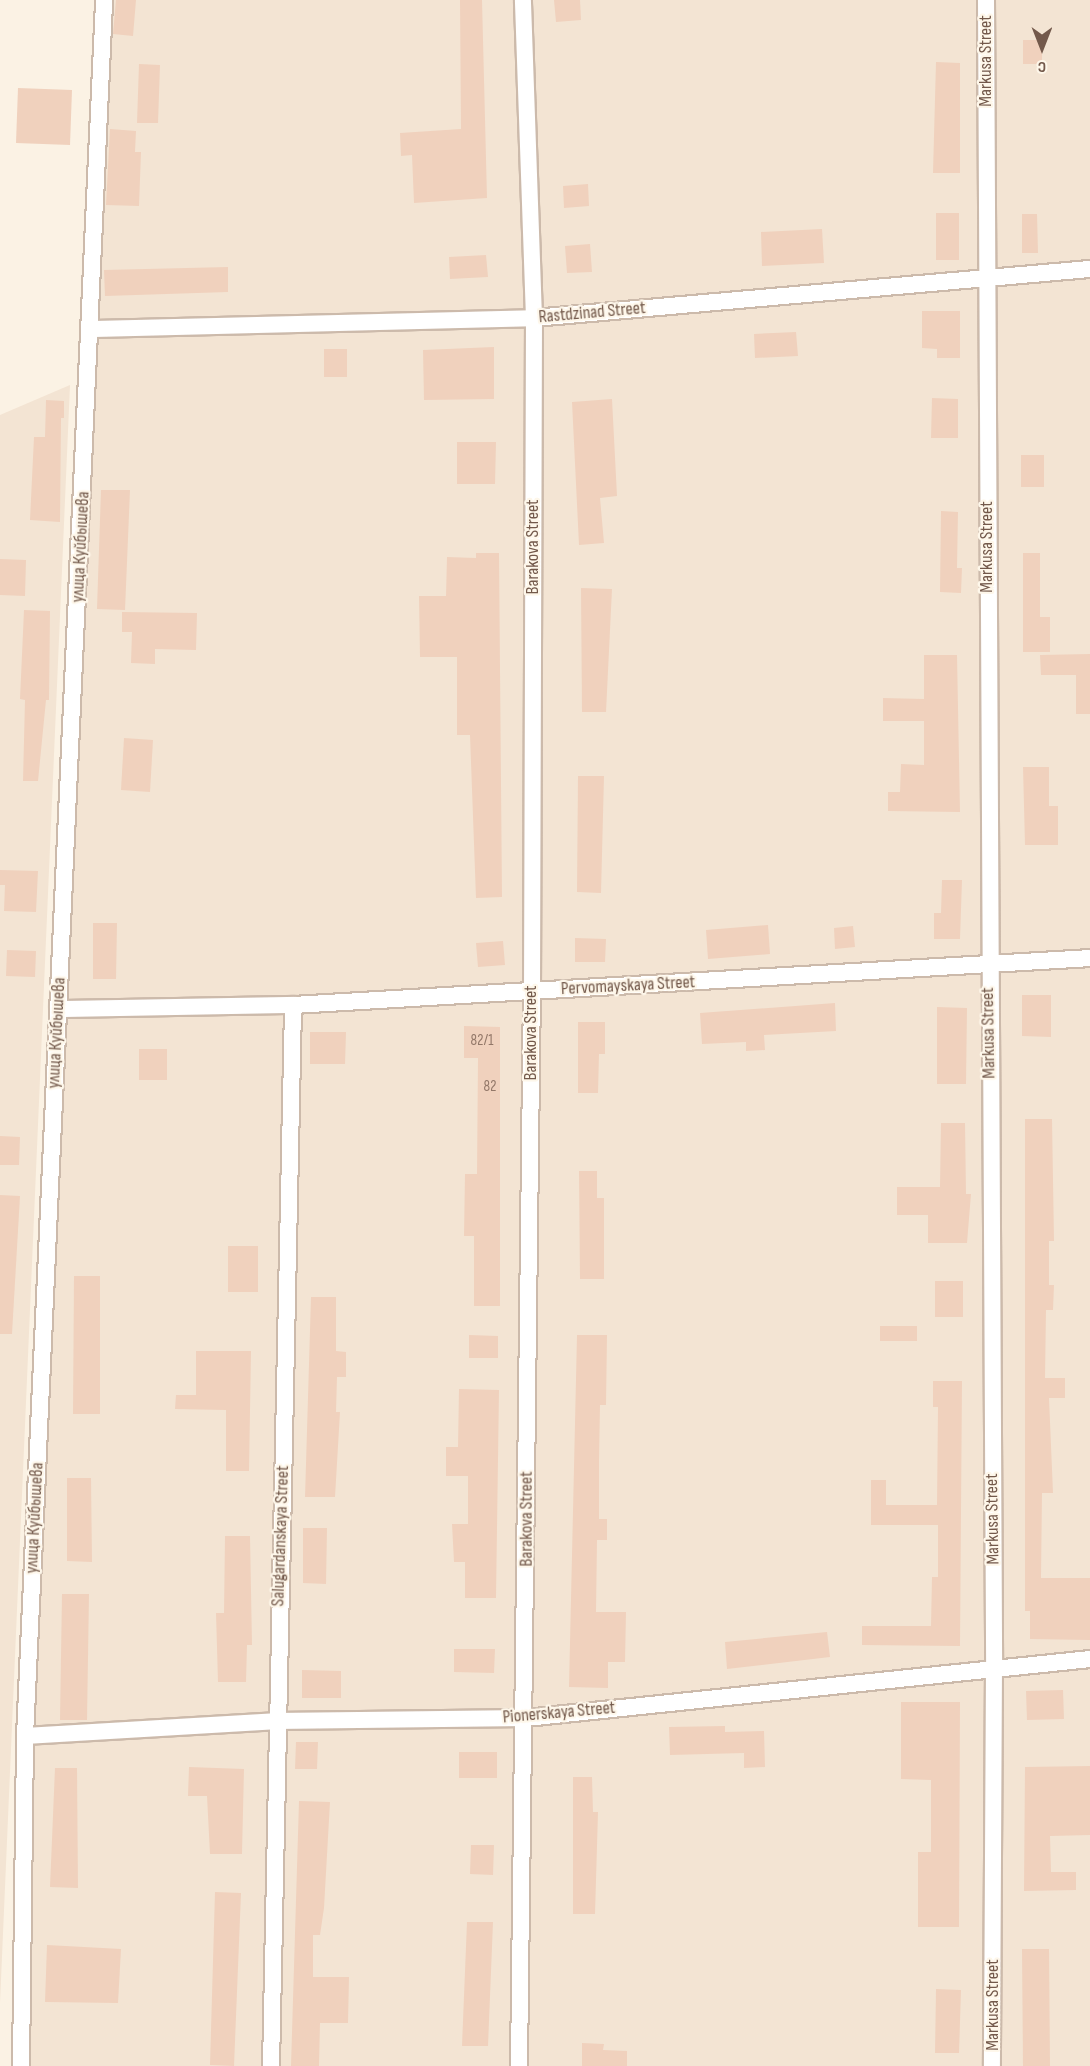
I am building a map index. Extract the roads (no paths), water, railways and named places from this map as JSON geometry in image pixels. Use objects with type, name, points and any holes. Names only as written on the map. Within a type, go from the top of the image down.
[{"type":"street","name":"улица Куйбышева","points":[[21,2066],[25,1737],[92,329],[105,0]]},
{"type":"street","name":"Barakova Street","points":[[519,2066],[526,1718],[532,992],[534,318],[523,0]]},
{"type":"street","name":"Markusa Street","points":[[986,0],[988,965],[994,1666],[992,2066]]},
{"type":"street","name":"Rastdzinad Street","points":[[92,329],[534,318],[1090,269]]},
{"type":"street","name":"Pervomayskaya Street","points":[[58,1009],[293,1005],[1090,958]]},
{"type":"street","name":"Salugardanskaya Street","points":[[271,2066],[275,1721],[293,1005]]},
{"type":"street","name":"Pionerskaya Street","points":[[25,1737],[275,1721],[526,1718],[994,1666],[1090,1659]]}]
